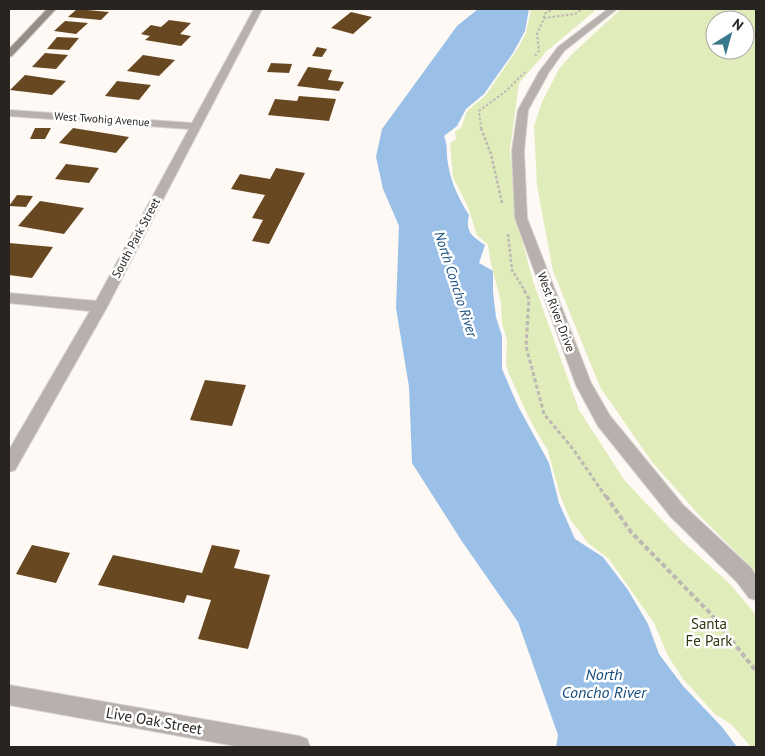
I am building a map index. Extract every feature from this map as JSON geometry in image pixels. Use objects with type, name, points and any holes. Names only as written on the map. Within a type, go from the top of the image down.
[{"type":"street","points":[[9,54],[52,9]]},
{"type":"street","name":"South Park Street","points":[[9,465],[100,307],[258,9]]},
{"type":"street","name":"West River Drive","points":[[613,9],[561,49],[544,72],[523,110],[518,151],[521,218],[584,385],[604,420],[677,511],[744,575],[756,591]]},
{"type":"street","name":"West Twohig Avenue","points":[[9,113],[195,126]]},
{"type":"street","points":[[9,298],[100,307]]},
{"type":"street","name":"Live Oak Street","points":[[9,695],[299,747]]},
{"type":"path","points":[[544,18],[544,14],[553,9]]},
{"type":"green space","name":"Santa Fe Park","points":[[531,9],[597,9],[547,51],[519,83],[510,150],[516,217],[533,281],[579,410],[625,481],[683,542],[730,584],[756,615],[756,747],[751,747],[732,725],[715,714],[683,679],[668,656],[654,623],[609,559],[588,543],[570,519],[560,495],[548,451],[530,420],[509,374],[506,364],[507,340],[502,324],[501,302],[488,245],[477,235],[468,207],[453,177],[450,143],[456,139],[455,131],[461,128],[467,111],[485,96],[518,48],[526,33]]},
{"type":"green space","points":[[621,9],[756,9],[756,572],[700,516],[652,462],[600,387],[553,271],[537,186],[534,126],[542,102],[559,69],[573,53]]},
{"type":"water","name":"North Concho River","points":[[478,9],[529,9],[525,31],[513,53],[484,94],[466,109],[457,126],[444,136],[451,178],[469,215],[469,230],[473,236],[485,245],[479,263],[493,271],[496,317],[502,336],[502,369],[518,406],[549,463],[559,503],[575,539],[603,557],[628,590],[648,624],[659,654],[683,686],[722,727],[737,747],[556,747],[558,735],[518,622],[461,540],[412,463],[409,387],[396,308],[399,226],[383,189],[376,157],[382,129],[457,26]]},
{"type":"building","points":[[77,9],[109,12],[101,20],[68,17]]},
{"type":"building","points":[[351,12],[372,17],[353,34],[331,28]]},
{"type":"building","points":[[169,20],[191,23],[180,34],[191,36],[181,46],[145,40],[150,36],[141,34],[151,25],[161,27]]},
{"type":"building","points":[[65,21],[88,23],[76,34],[54,31]]},
{"type":"building","points":[[57,37],[79,38],[69,50],[47,49]]},
{"type":"building","points":[[317,47],[327,49],[322,57],[312,56]]},
{"type":"building","points":[[45,53],[68,55],[56,69],[32,67]]},
{"type":"building","points":[[143,55],[175,60],[159,76],[127,71]]},
{"type":"building","points":[[271,63],[292,64],[289,73],[267,72]]},
{"type":"building","points":[[308,67],[332,70],[328,80],[344,82],[339,91],[297,86]]},
{"type":"building","points":[[25,75],[66,81],[52,95],[10,90]]},
{"type":"building","points":[[117,81],[151,85],[139,100],[105,96]]},
{"type":"building","points":[[299,96],[336,99],[329,121],[268,115],[275,99],[297,101]]},
{"type":"building","points":[[35,128],[51,128],[45,139],[30,139]]},
{"type":"building","points":[[73,128],[129,137],[116,153],[59,143]]},
{"type":"building","points":[[66,164],[99,168],[89,183],[55,179]]},
{"type":"building","points":[[276,168],[305,173],[269,244],[252,241],[263,220],[252,218],[265,195],[231,189],[240,174],[270,179]]},
{"type":"building","points":[[17,195],[33,196],[26,207],[9,206]]},
{"type":"building","points":[[40,201],[84,208],[64,234],[18,226]]},
{"type":"building","points":[[9,243],[53,247],[32,278],[9,275]]},
{"type":"building","points":[[205,380],[246,385],[232,426],[190,420]]},
{"type":"building","points":[[32,545],[70,553],[56,583],[16,574]]},
{"type":"building","points":[[212,545],[240,550],[234,568],[270,575],[248,649],[198,639],[211,600],[187,595],[184,603],[98,585],[113,555],[202,573]]}]
